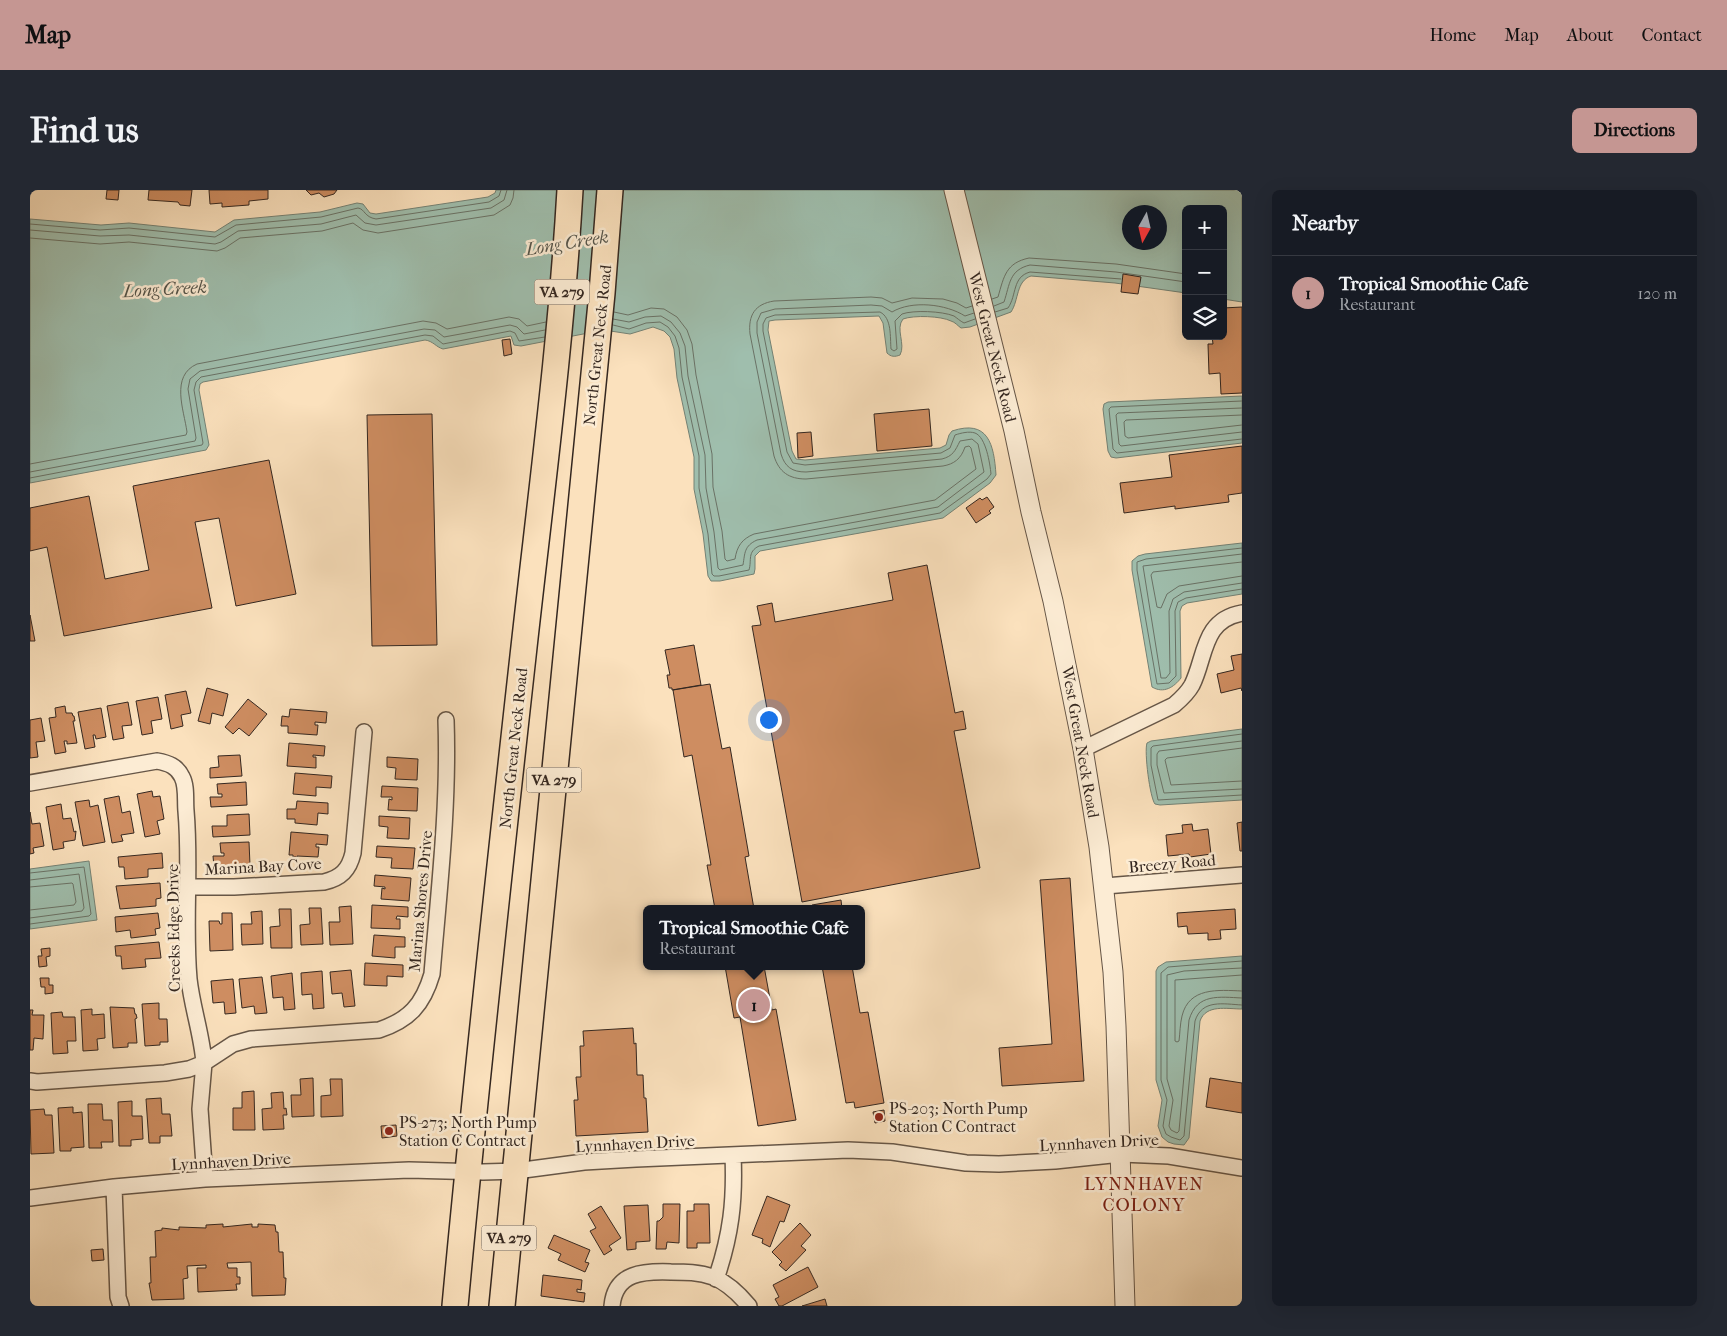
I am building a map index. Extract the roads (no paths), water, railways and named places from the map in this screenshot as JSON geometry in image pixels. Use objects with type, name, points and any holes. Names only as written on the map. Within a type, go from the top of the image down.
[{"type":"main road","name":"North Great Neck Road","points":[[455,1306],[493,924],[552,393],[570,190]]},
{"type":"main road","name":"North Great Neck Road","points":[[502,1306],[603,286],[610,190]]},
{"type":"street","name":"West Great Neck Road","points":[[954,190],[1053,601],[1083,749],[1104,886],[1113,981],[1125,1306]]},
{"type":"street","points":[[960,190],[960,215]]},
{"type":"street","points":[[1083,749],[1174,706],[1192,684],[1206,640],[1214,629],[1224,620],[1242,613]]},
{"type":"street","name":"Marina Shores Drive","points":[[204,1062],[233,1044],[251,1038],[379,1030],[393,1026],[407,1017],[420,1004],[428,989],[433,965],[446,814],[446,720]]},
{"type":"street","name":"Marina Bay Cove","points":[[189,887],[234,887],[324,882],[335,879],[344,873],[350,864],[353,853],[364,732]]},
{"type":"street","name":"Creeks Edge Drive","points":[[30,783],[157,761],[168,763],[176,768],[184,782],[188,834],[189,887],[187,934],[189,978],[204,1062]]},
{"type":"street","name":"Breezy Road","points":[[1104,886],[1242,875]]},
{"type":"street","points":[[30,1081],[165,1073],[189,1069],[204,1062],[200,1109],[204,1179]]},
{"type":"street","name":"Lynnhaven Drive","points":[[30,1198],[114,1187],[204,1179],[409,1170],[516,1171],[601,1161],[848,1150],[892,1152],[966,1163],[999,1164],[1054,1162],[1120,1154],[1169,1156],[1242,1168]]},
{"type":"street","points":[[716,1279],[732,1219],[733,1155]]},
{"type":"street","points":[[114,1187],[118,1297],[121,1306]]},
{"type":"street","points":[[612,1306],[612,1298],[624,1280],[635,1274],[646,1272],[694,1272],[716,1279],[742,1296],[749,1306]]},
{"type":"water","name":"Long Creek","points":[[496,190],[1242,190],[1242,302],[1227,300],[1227,205],[1182,205],[1182,292],[1115,283],[1031,276],[1026,278],[1020,286],[1011,312],[970,327],[961,328],[947,319],[934,317],[903,319],[900,327],[902,351],[900,355],[895,356],[887,353],[883,323],[879,316],[769,321],[768,330],[792,451],[796,459],[805,460],[940,448],[946,445],[952,431],[974,428],[981,431],[991,444],[996,475],[990,483],[943,518],[760,551],[755,556],[754,574],[720,581],[711,581],[708,576],[703,534],[694,489],[694,457],[677,378],[674,349],[670,337],[664,331],[653,327],[630,334],[604,330],[521,346],[514,345],[511,336],[443,349],[425,340],[203,382],[200,384],[199,390],[209,445],[206,450],[30,483],[30,219],[101,225],[129,223],[215,232],[234,220],[320,212],[357,203],[363,204],[370,213],[376,214],[488,197],[495,193]]},
{"type":"water","points":[[1242,396],[1242,443],[1116,458],[1111,457],[1108,451],[1103,409],[1104,404],[1108,402]]},
{"type":"water","points":[[1242,543],[1242,594],[1187,603],[1182,606],[1180,611],[1181,678],[1165,690],[1152,687],[1132,561],[1138,556],[1145,554]]},
{"type":"water","points":[[1242,729],[1242,800],[1155,804],[1148,775],[1147,743]]},
{"type":"water","points":[[89,861],[97,920],[30,929],[30,869]]},
{"type":"water","points":[[1242,956],[1242,1009],[1224,1008],[1212,1010],[1207,1012],[1200,1021],[1189,1138],[1184,1145],[1168,1142],[1162,1137],[1158,1126],[1162,1100],[1156,1080],[1156,971],[1158,967],[1166,962]]},
{"type":"place","name":"Tropical Smoothie Cafe","points":[[754,1005]]},
{"type":"place","name":"PS-203; North Pump Station C Contract","points":[[879,1117]]},
{"type":"place","name":"PS-273; North Pump Station C Contract","points":[[389,1131]]},
{"type":"district","name":"LYNNHAVEN COLONY","points":[[1144,1194]]}]
